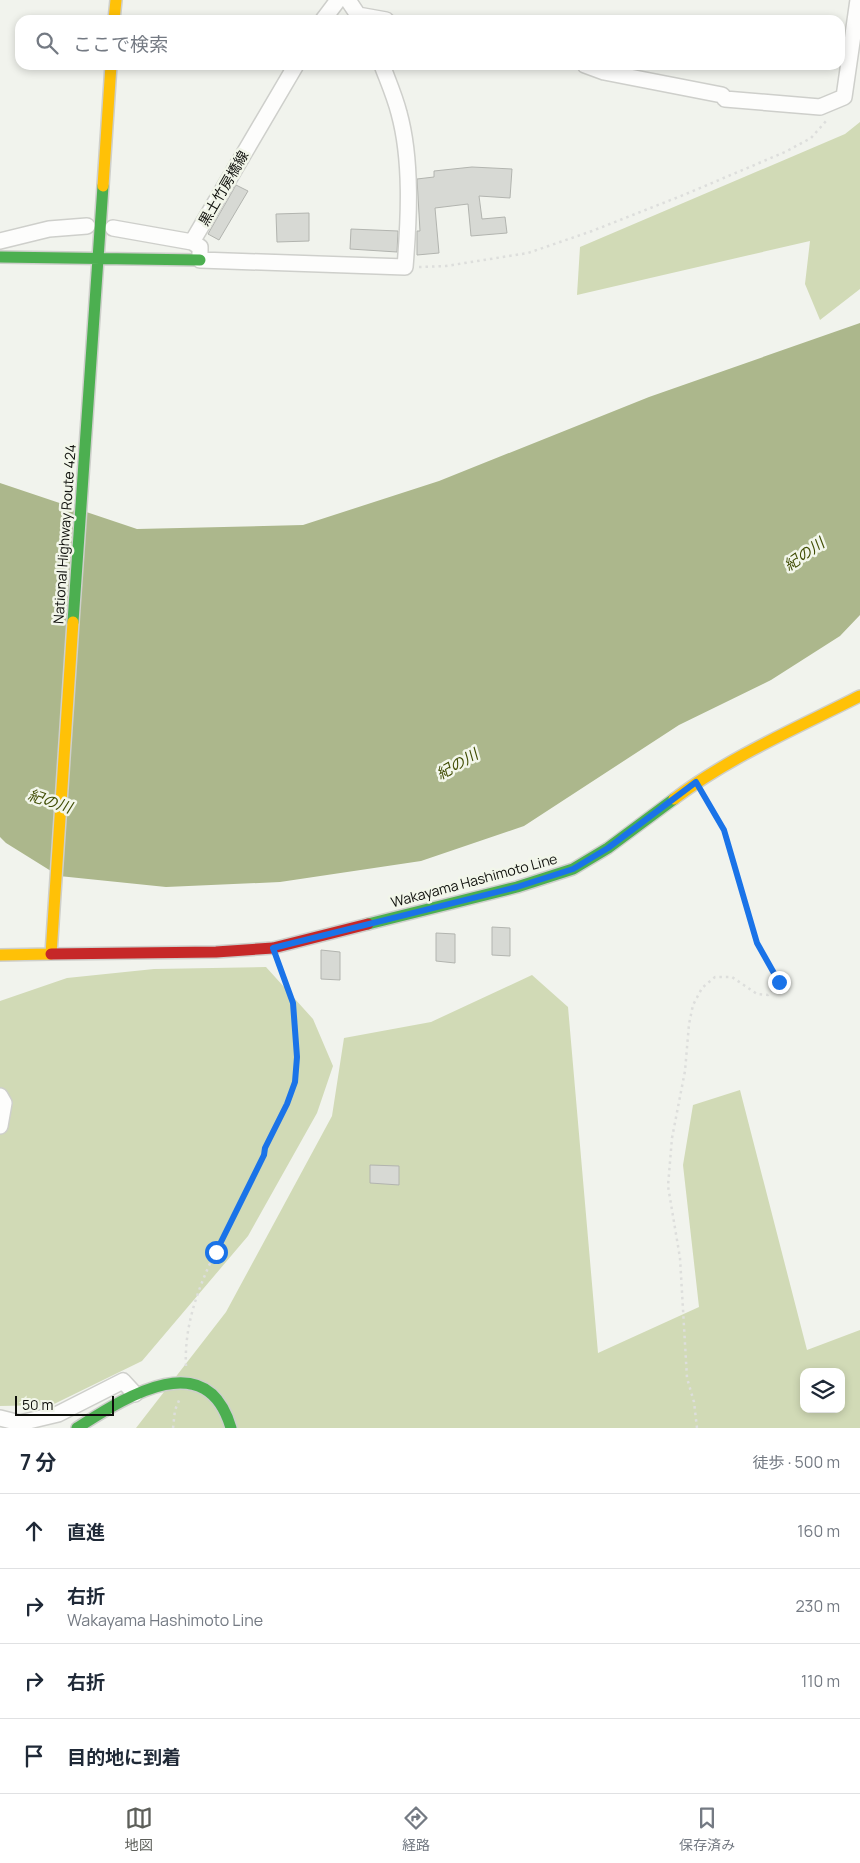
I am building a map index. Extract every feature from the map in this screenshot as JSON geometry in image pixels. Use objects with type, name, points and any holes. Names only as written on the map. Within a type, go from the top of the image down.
[{"type":"main road","points":[[114,15],[116,0]]},
{"type":"main road","name":"National Highway Route 424","points":[[51,954],[111,70]]},
{"type":"main road","points":[[0,257],[200,260]]},
{"type":"main road","name":"Wakayama Hashimoto Line","points":[[51,954],[216,952],[273,948],[517,887],[573,869],[608,848],[696,782],[747,753],[860,696]]},
{"type":"main road","points":[[0,955],[51,954]]},
{"type":"main road","points":[[77,1428],[135,1394],[157,1385],[186,1382],[204,1388],[218,1401],[229,1420],[231,1428]]},
{"type":"street","points":[[327,15],[338,0]]},
{"type":"street","points":[[348,0],[359,15]]},
{"type":"street","points":[[599,70],[722,95],[726,99],[820,107],[844,97],[858,0]]},
{"type":"street","name":"黒土竹房橋線","points":[[113,228],[192,242],[293,70]]},
{"type":"street","points":[[192,242],[200,247],[200,260],[405,268],[409,199],[406,164],[399,114],[384,70]]},
{"type":"street","points":[[0,241],[49,229],[87,226]]},
{"type":"street","points":[[0,1096],[4,1103],[0,1126]]},
{"type":"street","points":[[0,1418],[20,1423],[58,1414],[123,1381],[135,1394]]},
{"type":"path","points":[[405,268],[446,266],[528,253],[592,231],[785,152],[812,138],[829,116]]},
{"type":"path","points":[[696,782],[724,830],[757,943],[779,982],[768,995],[757,994],[732,977],[715,977],[702,988],[693,1005],[689,1024],[685,1071],[672,1138],[668,1186],[680,1258],[687,1378],[694,1402],[697,1428]]},
{"type":"path","points":[[173,1428],[175,1410],[186,1382],[184,1343],[200,1291],[235,1208],[287,1104],[295,1082],[297,1057],[293,1003],[273,948]]},
{"type":"shaded area","points":[[860,122],[860,289],[820,320],[805,284],[810,241],[577,295],[580,247],[845,134]]},
{"type":"shaded area","points":[[266,967],[313,1019],[333,1066],[317,1113],[248,1236],[142,1361],[52,1405],[0,1406],[0,1001],[67,978],[154,969]]},
{"type":"shaded area","points":[[532,975],[568,1007],[598,1353],[699,1307],[683,1165],[693,1105],[740,1090],[807,1350],[860,1330],[860,1428],[136,1428],[226,1312],[332,1116],[344,1038],[431,1022]]},
{"type":"water","name":"紀の川","points":[[860,323],[860,615],[840,636],[771,680],[679,725],[524,826],[421,861],[280,882],[166,887],[59,876],[6,843],[0,837],[0,483],[137,529],[303,525],[439,481],[649,397]]},
{"type":"building","points":[[472,167],[512,169],[510,198],[479,196],[482,219],[505,217],[507,233],[471,236],[468,204],[435,208],[439,253],[417,255],[417,231],[420,231],[417,179],[434,177],[434,171]]},
{"type":"building","points":[[236,185],[248,191],[219,240],[208,234]]},
{"type":"building","points":[[309,213],[309,241],[277,242],[276,214]]},
{"type":"building","points":[[351,229],[398,231],[397,252],[350,249]]},
{"type":"building","points":[[492,927],[510,928],[510,956],[492,955]]},
{"type":"building","points":[[436,933],[455,934],[455,963],[436,961]]},
{"type":"building","points":[[321,950],[340,952],[340,980],[321,979]]},
{"type":"building","points":[[370,1165],[399,1166],[399,1185],[370,1183]]},
{"type":"traffic: fast","points":[[73,622],[103,186]]},
{"type":"traffic: fast","points":[[0,257],[200,260]]},
{"type":"traffic: fast","points":[[368,924],[517,887],[573,869],[608,848],[674,799]]},
{"type":"traffic: fast","points":[[77,1428],[139,1393],[162,1385],[183,1383],[203,1388],[219,1402],[231,1428]]},
{"type":"traffic: slow","points":[[114,15],[116,0]]},
{"type":"traffic: slow","points":[[103,186],[111,70]]},
{"type":"traffic: slow","points":[[0,955],[51,954],[73,622]]},
{"type":"traffic: slow","points":[[674,799],[741,756],[860,696]]},
{"type":"traffic: jam","points":[[51,954],[216,952],[273,948],[368,924]]},
{"type":"route","points":[[216,1252],[235,1208],[264,1155],[265,1148],[287,1104],[295,1082],[297,1057],[293,1003],[273,948],[517,887],[573,869],[608,848],[696,782],[724,830],[757,943],[779,982]]}]
